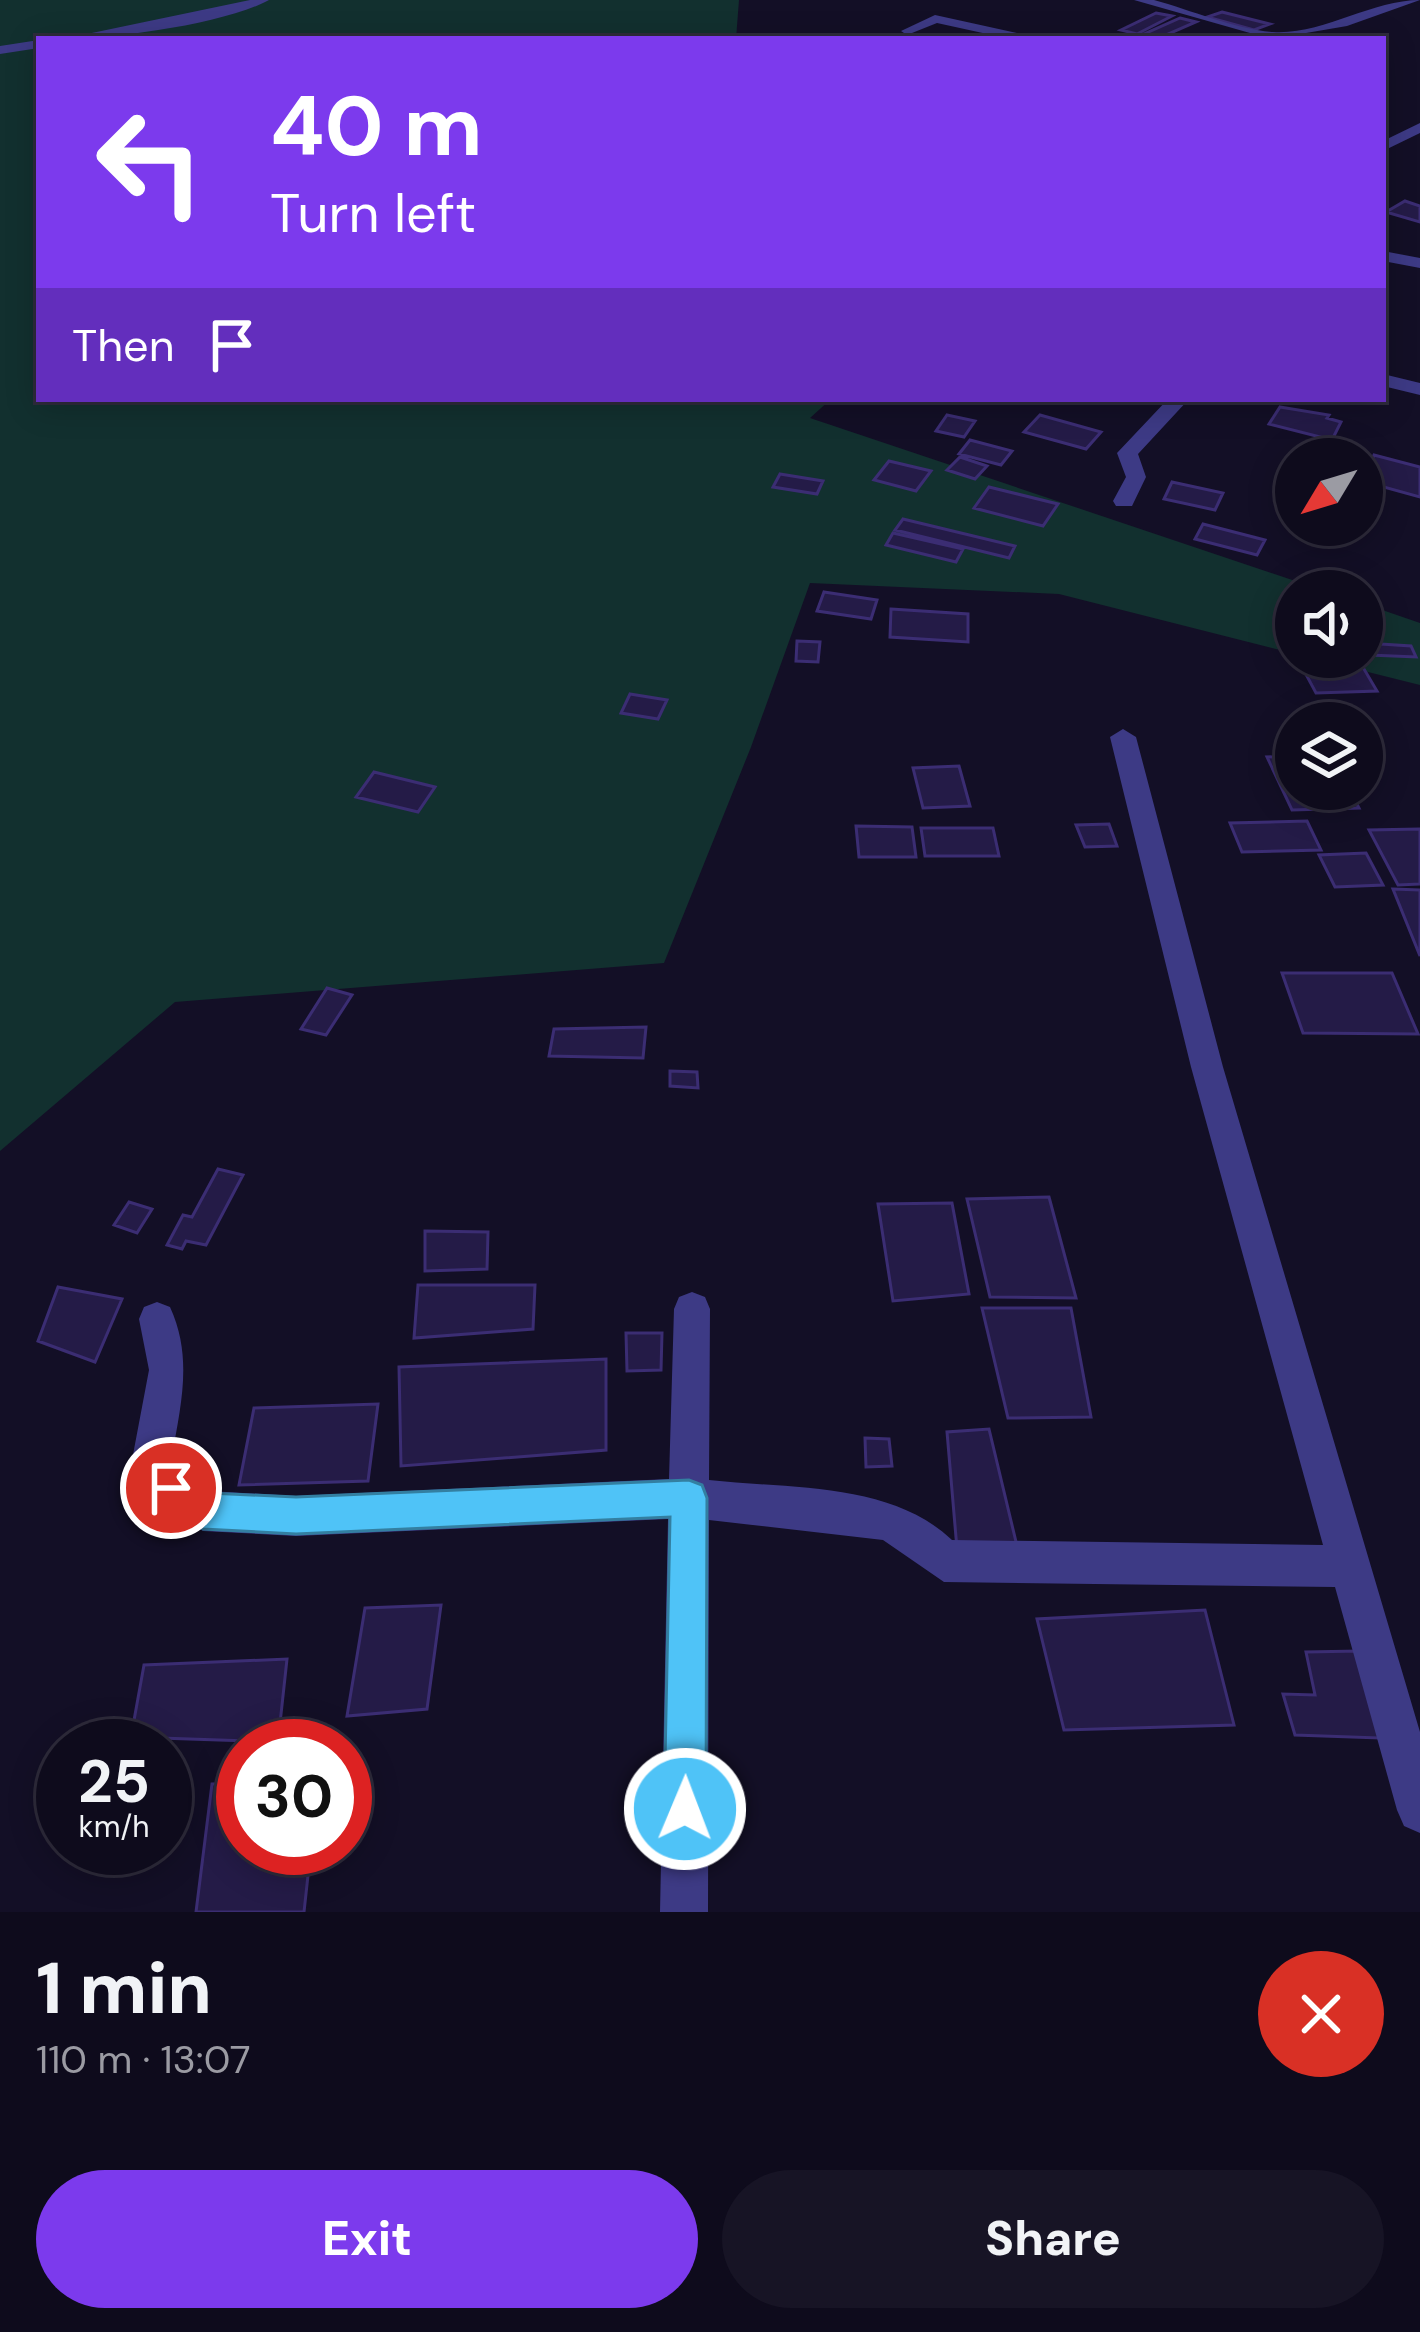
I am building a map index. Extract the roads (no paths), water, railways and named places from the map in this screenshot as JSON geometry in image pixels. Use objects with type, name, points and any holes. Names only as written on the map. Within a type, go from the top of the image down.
[{"type":"street","points":[[86,36],[217,14],[263,0]]},
{"type":"street","points":[[1140,0],[1266,36]]},
{"type":"street","points":[[1282,36],[1416,0]]},
{"type":"street","points":[[907,31],[935,19],[1014,36]]},
{"type":"street","points":[[0,50],[36,44]]},
{"type":"street","points":[[1386,145],[1420,127]]},
{"type":"street","points":[[1386,257],[1420,263]]},
{"type":"street","points":[[1386,381],[1420,389]]},
{"type":"street","points":[[1124,501],[1136,477],[1127,453],[1176,402]]},
{"type":"street","points":[[1123,737],[1207,1067],[1420,1810]]},
{"type":"street","points":[[684,1912],[692,1309]]},
{"type":"street","points":[[157,1319],[168,1370],[152,1460],[171,1488],[203,1511],[296,1516],[689,1498],[886,1520],[917,1535],[944,1561],[1349,1566]]}]
